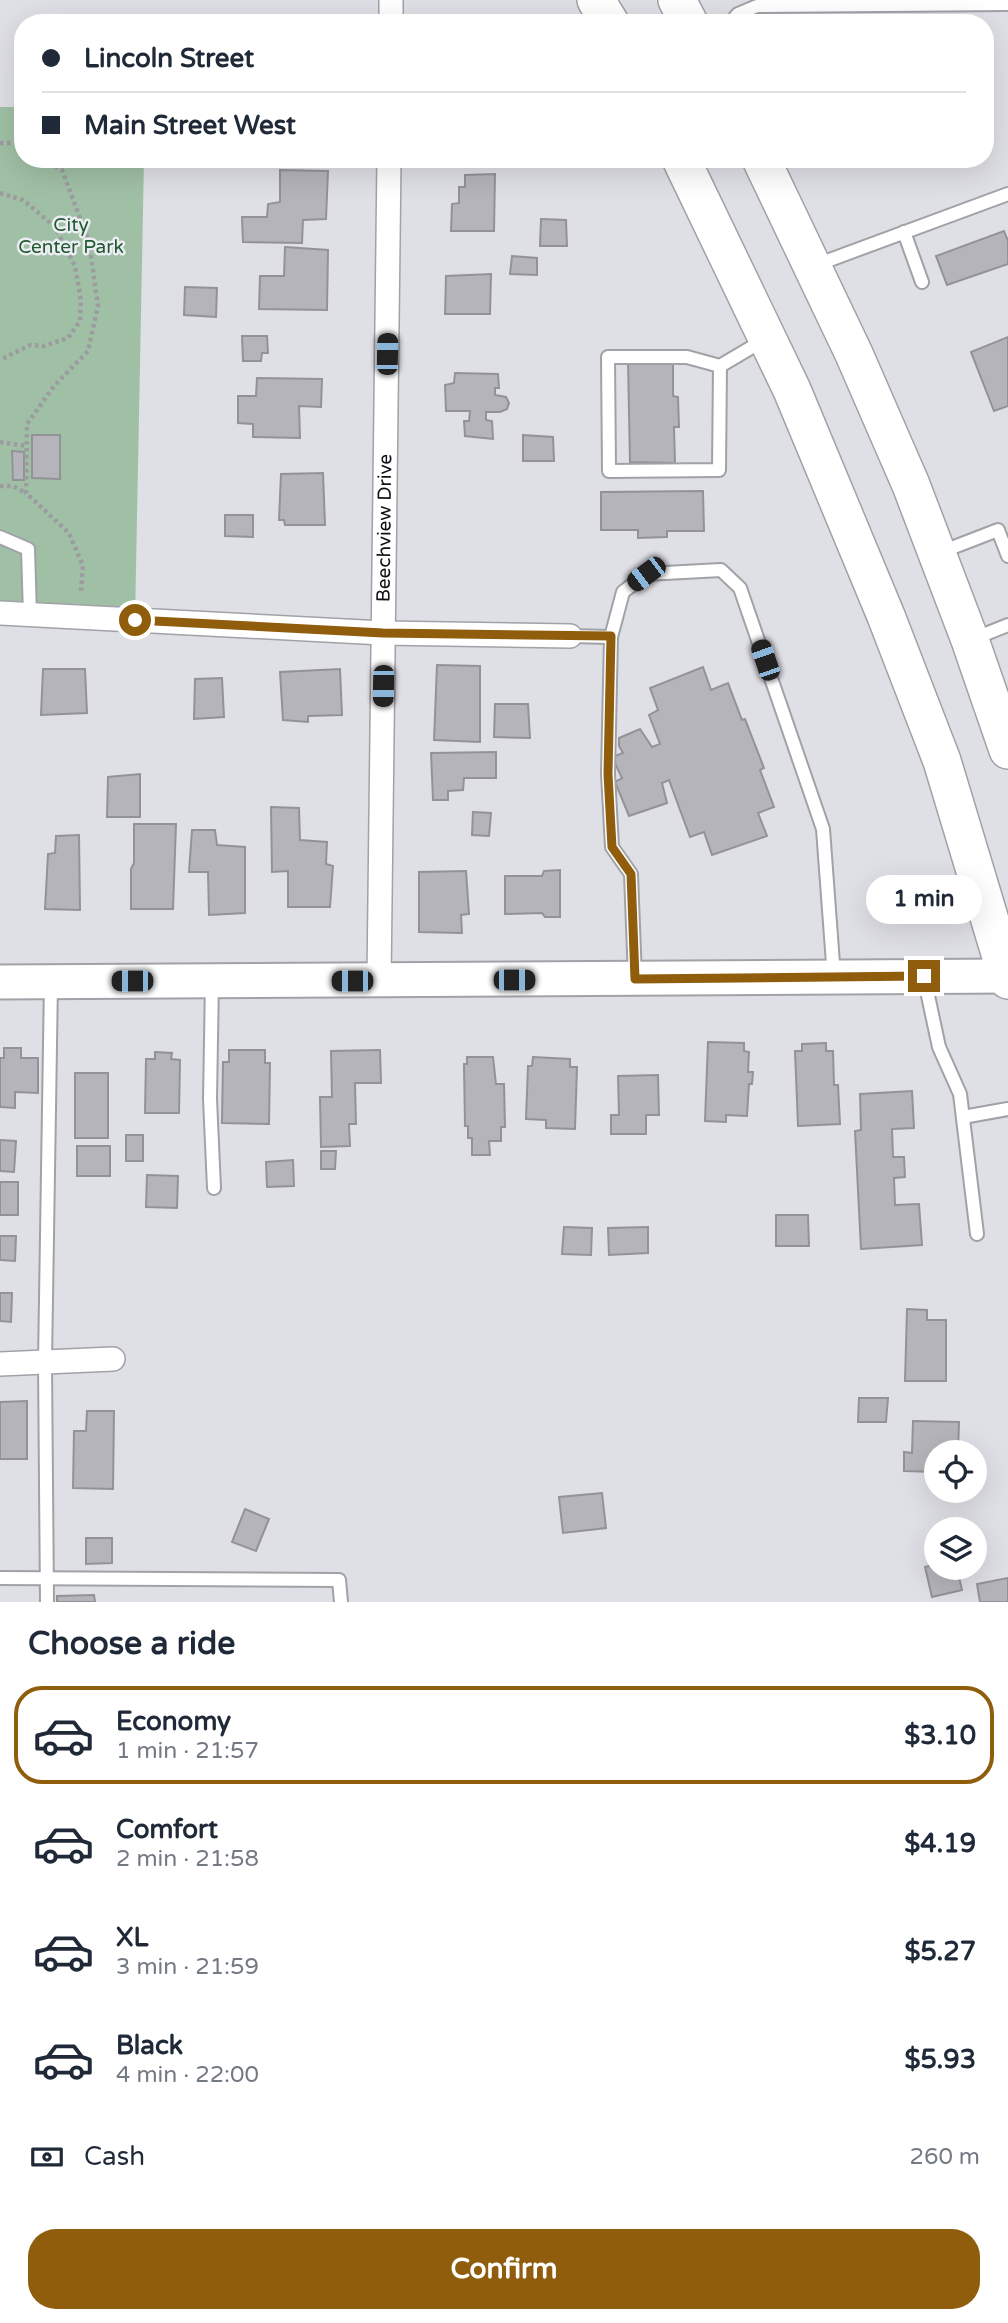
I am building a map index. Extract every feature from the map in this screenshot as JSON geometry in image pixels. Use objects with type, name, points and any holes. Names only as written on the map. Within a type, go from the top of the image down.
[{"type":"main road","points":[[0,982],[1008,977],[942,761],[832,483],[768,338],[685,168]]},
{"type":"main road","points":[[765,168],[865,377],[911,485],[970,640],[1000,699],[1008,750]]},
{"type":"street","name":"Beechview Drive","points":[[379,981],[389,168]]},
{"type":"street","points":[[0,613],[383,633],[570,636]]},
{"type":"street","points":[[0,1364],[113,1359]]},
{"type":"lane","points":[[738,14],[755,3],[1008,4]]},
{"type":"lane","points":[[812,266],[1008,194]]},
{"type":"lane","points":[[904,232],[922,282]]},
{"type":"lane","points":[[720,366],[719,470],[609,471],[608,357],[687,357],[720,366],[768,338]]},
{"type":"lane","points":[[938,554],[998,530],[1008,556]]},
{"type":"lane","points":[[0,537],[28,549],[30,615]]},
{"type":"lane","points":[[635,979],[631,874],[612,847],[608,774],[611,636],[623,592],[646,574],[721,570],[740,588],[823,829],[834,977]]},
{"type":"lane","points":[[970,640],[1008,625]]},
{"type":"lane","points":[[570,636],[611,636]]},
{"type":"lane","points":[[924,976],[939,1047],[960,1094],[978,1234]]},
{"type":"lane","points":[[47,1602],[45,1362],[51,981]]},
{"type":"lane","points":[[212,981],[210,1099],[214,1188]]},
{"type":"lane","points":[[963,1117],[1008,1109]]},
{"type":"lane","points":[[0,1578],[339,1580],[341,1602]]},
{"type":"path","points":[[26,494],[27,424],[54,386],[88,351],[98,306],[89,242],[62,170],[59,168]]},
{"type":"path","points":[[0,193],[23,200],[55,227],[75,267],[81,300],[80,321],[68,338],[44,346],[30,345],[0,360]]},
{"type":"path","points":[[0,442],[27,446]]},
{"type":"path","points":[[0,486],[13,486],[26,494],[69,533],[83,566],[80,618]]},
{"type":"green space","name":"City Center Park","points":[[0,107],[14,107],[14,168],[144,168],[135,620],[0,611]]},
{"type":"building","points":[[280,170],[328,171],[326,219],[303,220],[302,243],[243,242],[242,217],[267,217],[268,204],[280,202]]},
{"type":"building","points":[[495,174],[494,231],[451,231],[452,204],[459,203],[459,187],[465,187],[465,175]]},
{"type":"building","points":[[541,219],[566,220],[567,246],[540,246]]},
{"type":"building","points":[[1004,231],[1008,241],[1008,264],[947,285],[936,256]]},
{"type":"building","points":[[285,247],[328,250],[327,310],[259,309],[260,276],[284,276]]},
{"type":"building","points":[[512,256],[537,258],[537,275],[510,274]]},
{"type":"building","points":[[491,274],[490,314],[445,314],[446,276]]},
{"type":"building","points":[[185,287],[217,288],[216,317],[184,315]]},
{"type":"building","points":[[242,336],[267,336],[268,353],[262,353],[261,361],[243,361]]},
{"type":"building","points":[[1008,337],[1008,406],[994,411],[971,352]]},
{"type":"building","points":[[628,361],[673,362],[673,396],[678,397],[679,427],[674,427],[675,463],[630,462]]},
{"type":"building","points":[[455,373],[498,374],[499,388],[495,388],[495,395],[506,397],[509,403],[507,409],[500,412],[486,412],[486,420],[492,421],[493,439],[465,436],[464,421],[469,421],[470,411],[446,411],[445,385],[454,383]]},
{"type":"building","points":[[257,378],[322,379],[321,407],[299,406],[300,438],[253,437],[253,424],[238,423],[238,396],[256,396]]},
{"type":"building","points":[[32,435],[60,435],[60,479],[32,478]]},
{"type":"building","points":[[523,435],[553,437],[554,461],[523,461]]},
{"type":"building","points":[[12,451],[24,452],[24,480],[13,480]]},
{"type":"building","points":[[323,473],[325,525],[285,525],[284,520],[279,520],[281,474]]},
{"type":"building","points":[[703,491],[704,531],[667,531],[667,537],[638,538],[638,530],[601,530],[601,492]]},
{"type":"building","points":[[225,515],[253,515],[253,537],[225,536]]},
{"type":"building","points":[[437,665],[480,666],[480,742],[434,740]]},
{"type":"building","points":[[703,667],[711,690],[728,683],[764,768],[760,770],[774,807],[758,813],[767,836],[712,855],[704,832],[690,837],[669,780],[662,783],[667,803],[629,816],[615,782],[622,778],[612,757],[623,753],[619,738],[640,729],[652,747],[660,744],[649,715],[658,710],[650,688]]},
{"type":"building","points":[[43,669],[85,669],[87,713],[41,715]]},
{"type":"building","points":[[340,669],[342,715],[308,716],[308,722],[283,720],[280,672]]},
{"type":"building","points":[[222,678],[224,717],[194,719],[195,679]]},
{"type":"building","points":[[495,704],[528,704],[530,738],[494,737]]},
{"type":"building","points":[[496,752],[496,778],[464,778],[463,790],[448,791],[448,800],[433,800],[431,753]]},
{"type":"building","points":[[140,774],[140,817],[107,817],[108,777]]},
{"type":"building","points":[[271,807],[299,808],[300,840],[327,842],[326,864],[333,866],[330,907],[288,907],[288,871],[272,872]]},
{"type":"building","points":[[473,812],[491,813],[489,836],[472,835]]},
{"type":"building","points":[[134,824],[176,824],[173,909],[131,909]]},
{"type":"building","points":[[192,830],[215,830],[217,845],[245,847],[245,913],[209,915],[208,872],[189,872]]},
{"type":"building","points":[[79,835],[80,910],[45,909],[48,854],[55,853],[56,836]]},
{"type":"building","points":[[560,870],[560,917],[545,917],[542,913],[505,914],[505,876],[542,876],[544,871]]},
{"type":"building","points":[[466,871],[469,914],[461,915],[462,933],[419,932],[419,872]]},
{"type":"building","points":[[708,1042],[744,1043],[744,1051],[749,1052],[748,1072],[753,1072],[752,1084],[749,1084],[747,1116],[726,1115],[726,1122],[705,1121]]},
{"type":"building","points":[[826,1043],[826,1051],[833,1051],[834,1085],[838,1085],[840,1124],[798,1126],[795,1051],[802,1051],[802,1044]]},
{"type":"building","points":[[4,1048],[21,1048],[21,1058],[38,1058],[38,1093],[15,1092],[15,1108],[0,1107],[0,1058],[4,1058]]},
{"type":"building","points":[[229,1050],[265,1050],[265,1063],[270,1063],[269,1124],[222,1123],[223,1062],[229,1062]]},
{"type":"building","points":[[380,1050],[381,1083],[355,1083],[356,1124],[349,1124],[350,1146],[321,1147],[320,1097],[332,1097],[331,1051]]},
{"type":"building","points":[[155,1052],[172,1053],[171,1059],[180,1060],[179,1113],[145,1113],[146,1059],[155,1059]]},
{"type":"building","points":[[467,1057],[493,1057],[496,1084],[504,1084],[505,1127],[501,1127],[501,1141],[489,1141],[490,1155],[472,1155],[472,1138],[468,1138],[468,1126],[465,1126],[464,1064],[467,1064]]},
{"type":"building","points":[[533,1057],[570,1059],[570,1067],[577,1067],[575,1129],[546,1128],[546,1120],[526,1119],[528,1066],[532,1066]]},
{"type":"building","points":[[75,1073],[108,1073],[108,1138],[75,1138]]},
{"type":"building","points":[[658,1075],[659,1115],[646,1115],[646,1134],[611,1134],[611,1115],[619,1115],[618,1076]]},
{"type":"building","points":[[912,1091],[914,1128],[892,1129],[893,1157],[904,1157],[905,1177],[894,1178],[895,1205],[919,1204],[922,1245],[861,1249],[855,1131],[861,1130],[860,1094]]},
{"type":"building","points":[[126,1135],[143,1135],[143,1161],[126,1161]]},
{"type":"building","points":[[0,1140],[16,1141],[14,1172],[0,1171]]},
{"type":"building","points":[[77,1146],[110,1146],[110,1176],[77,1176]]},
{"type":"building","points":[[321,1151],[336,1151],[335,1169],[321,1169]]},
{"type":"building","points":[[293,1160],[294,1186],[267,1187],[266,1162]]},
{"type":"building","points":[[147,1175],[178,1176],[177,1208],[146,1207]]},
{"type":"building","points":[[0,1182],[18,1182],[18,1215],[0,1215]]},
{"type":"building","points":[[776,1215],[808,1215],[809,1246],[776,1246]]},
{"type":"building","points":[[564,1227],[592,1228],[591,1255],[562,1254]]},
{"type":"building","points":[[648,1227],[648,1253],[609,1255],[608,1228]]},
{"type":"building","points":[[0,1236],[16,1236],[15,1261],[0,1260]]},
{"type":"building","points":[[0,1293],[12,1293],[11,1322],[0,1321]]},
{"type":"building","points":[[907,1309],[927,1310],[927,1320],[946,1320],[946,1381],[905,1381]]},
{"type":"building","points":[[859,1398],[888,1398],[886,1422],[858,1422]]},
{"type":"building","points":[[27,1401],[27,1459],[0,1459],[0,1402]]},
{"type":"building","points":[[87,1411],[114,1411],[113,1489],[73,1488],[74,1431],[86,1431]]},
{"type":"building","points":[[913,1421],[959,1422],[958,1440],[924,1440],[924,1472],[904,1471],[904,1452],[912,1453]]},
{"type":"building","points":[[602,1493],[606,1528],[563,1533],[559,1497]]},
{"type":"building","points":[[245,1509],[269,1519],[256,1551],[232,1542]]},
{"type":"building","points":[[86,1538],[112,1538],[112,1563],[86,1564]]},
{"type":"building","points":[[1008,1578],[1008,1602],[980,1602],[977,1584]]},
{"type":"building","points":[[928,1580],[960,1580],[962,1590],[932,1597]]},
{"type":"building","points":[[94,1595],[95,1602],[57,1602],[57,1596]]},
{"type":"route","points":[[135,620],[383,633],[611,636],[608,774],[612,847],[631,874],[635,979],[924,976]]}]
